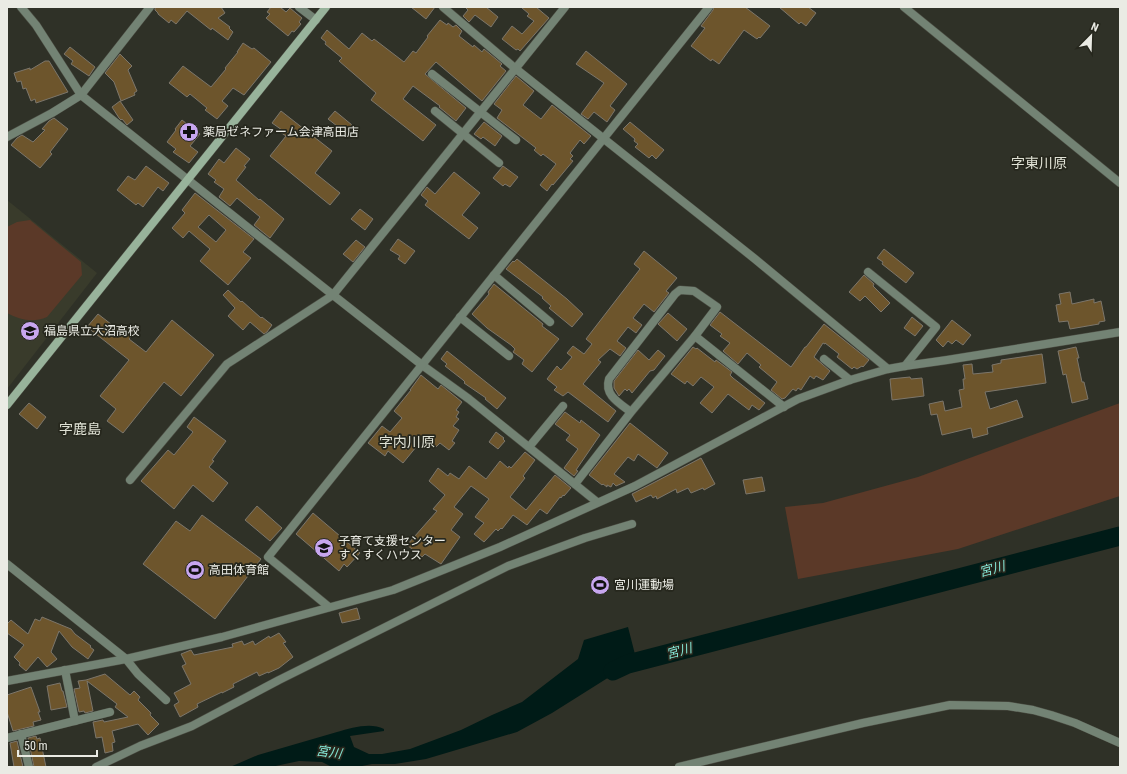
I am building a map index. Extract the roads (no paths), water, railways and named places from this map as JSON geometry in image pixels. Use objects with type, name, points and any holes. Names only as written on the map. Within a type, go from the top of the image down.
[{"type":"street","points":[[21,7],[36,25],[80,95],[333,295],[529,446],[597,502]]},
{"type":"street","points":[[7,136],[52,113],[80,95],[150,7]]},
{"type":"street","points":[[299,7],[316,20]]},
{"type":"street","points":[[7,405],[326,7]]},
{"type":"street","points":[[443,7],[516,69],[755,259],[888,369]]},
{"type":"street","points":[[130,480],[227,364],[333,295],[565,7]]},
{"type":"street","points":[[329,607],[268,557],[709,7]]},
{"type":"street","points":[[904,7],[1120,183]]},
{"type":"street","points":[[432,74],[516,140]]},
{"type":"street","points":[[435,111],[499,163]]},
{"type":"street","points":[[868,272],[936,327],[905,366]]},
{"type":"street","points":[[494,275],[550,322]]},
{"type":"street","points":[[575,484],[631,412],[695,336],[717,307],[694,291],[680,290],[675,294],[609,379],[607,388],[609,393],[631,412]]},
{"type":"street","points":[[460,317],[508,356]]},
{"type":"street","points":[[7,681],[126,658],[222,637],[393,590],[500,547],[635,486],[798,399],[850,380],[888,369],[1120,332]]},
{"type":"street","points":[[695,336],[784,407]]},
{"type":"street","points":[[824,359],[850,380]]},
{"type":"street","points":[[529,446],[563,406]]},
{"type":"street","points":[[96,767],[140,746],[192,726],[279,680],[508,566],[585,538],[632,524]]},
{"type":"street","points":[[7,564],[126,658],[138,674],[166,700]]},
{"type":"street","points":[[65,670],[74,721]]},
{"type":"street","points":[[679,767],[863,723],[950,705],[1008,706],[1033,710],[1075,723],[1120,743]]},
{"type":"street","points":[[7,738],[110,712]]},
{"type":"street","points":[[21,734],[29,767]]},
{"type":"water","points":[[628,627],[639,670],[622,671],[614,674],[552,713],[517,732],[426,759],[395,764],[332,767],[322,762],[299,761],[271,767],[230,767],[258,755],[361,726],[379,727],[384,729],[384,731],[350,736],[354,747],[369,754],[382,754],[410,749],[461,730],[522,702],[578,659],[584,640]]},
{"type":"waterway","name":"宮川","points":[[613,671],[628,664],[1120,536]]},
{"type":"place","name":"薬局ゼネファーム会津高田店","points":[[189,132]]},
{"type":"place","name":"福島県立大沼高校","points":[[30,331]]},
{"type":"place","name":"子育て支援センター すくすくハウス","points":[[324,548]]},
{"type":"place","name":"高田体育館","points":[[195,570]]},
{"type":"place","name":"宮川運動場","points":[[600,585]]},
{"type":"district","name":"字東川原","points":[[1039,163]]},
{"type":"district","name":"字鹿島","points":[[80,429]]},
{"type":"district","name":"字内川原","points":[[407,442]]}]
